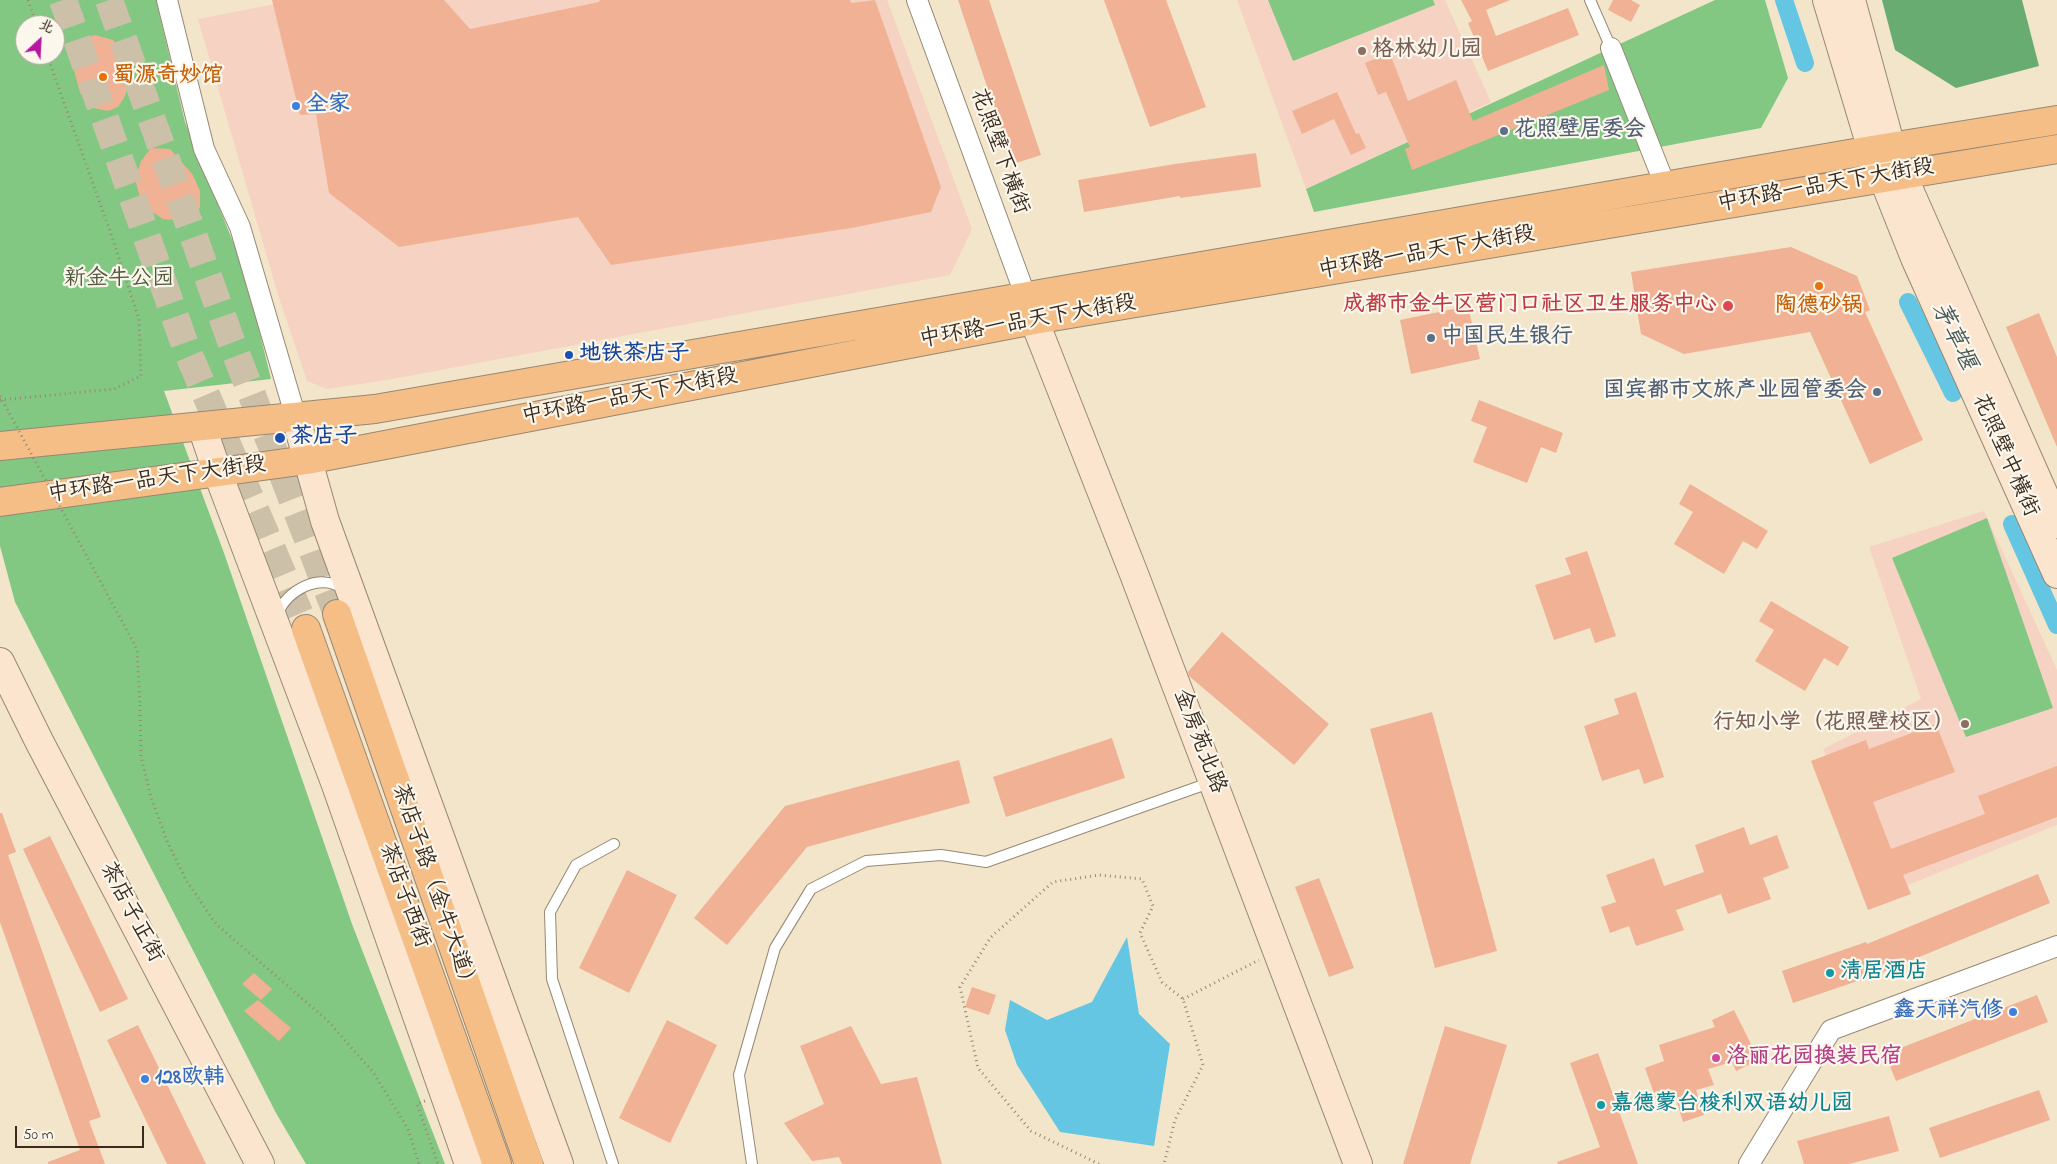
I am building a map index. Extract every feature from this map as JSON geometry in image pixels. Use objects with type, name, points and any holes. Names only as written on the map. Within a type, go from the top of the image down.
[{"type":"main road","name":"花照壁中横街","points":[[1827,0],[1893,176],[2057,524]]},
{"type":"main road","name":"花照壁中横街","points":[[1850,0],[1882,148]]},
{"type":"main road","name":"中环路一品天下大街段","points":[[0,502],[307,460],[1030,308],[1665,185],[2057,120]]},
{"type":"main road","name":"中环路一品天下大街段","points":[[0,446],[385,408],[1893,176],[2057,149]]},
{"type":"main road","name":"花照壁中横街","points":[[1893,176],[1915,258],[2057,574]]},
{"type":"main road","name":"金房苑北路","points":[[1030,308],[1358,1164]]},
{"type":"main road","points":[[296,418],[325,521],[344,604],[559,1164]]},
{"type":"main road","points":[[202,427],[336,785],[469,1164]]},
{"type":"main road","name":"茶店子路（金牛大道）","points":[[344,604],[529,1164]]},
{"type":"main road","name":"茶店子西街","points":[[306,629],[497,1164]]},
{"type":"main road","name":"茶店子正街","points":[[0,662],[39,741],[260,1164]]},
{"type":"street","points":[[167,0],[204,149],[240,227],[296,418]]},
{"type":"street","name":"花照壁下横街","points":[[917,0],[1030,308]]},
{"type":"street","points":[[1611,48],[1665,185]]},
{"type":"street","points":[[1749,1164],[1831,1030],[2057,946]]},
{"type":"lane","points":[[1590,0],[1611,48]]},
{"type":"lane","points":[[274,623],[277,613],[289,596],[307,584],[330,583],[341,586],[344,604]]},
{"type":"lane","points":[[752,1164],[739,1075],[775,948],[811,889],[866,861],[941,855],[986,862],[1213,782]]},
{"type":"lane","points":[[613,1164],[552,979],[550,912],[576,866],[614,844]]},
{"type":"path","points":[[28,0],[33,15]]},
{"type":"path","points":[[0,400],[114,388],[141,376],[139,318],[51,65]]},
{"type":"path","points":[[0,396],[137,649],[141,756],[151,797],[167,841],[186,880],[216,924],[326,1020],[373,1072],[408,1130],[419,1164]]},
{"type":"path","points":[[1099,1164],[1031,1131],[978,1068],[960,987],[991,937],[1053,882],[1099,875],[1142,879],[1153,906],[1140,933],[1162,982],[1183,999],[1203,1065],[1175,1120],[1164,1164]]},
{"type":"path","points":[[1183,999],[1277,950]]},
{"type":"path","points":[[417,1104],[438,1164]]},
{"type":"shaded area","points":[[296,0],[887,0],[972,229],[950,275],[387,380],[327,389],[307,381],[279,298],[198,19]]},
{"type":"shaded area","name":"格林幼儿园","points":[[1237,0],[1445,0],[1491,102],[1306,189]]},
{"type":"shaded area","name":"行知小学（花照壁校区）","points":[[1984,511],[2057,670],[2057,825],[1883,895],[1823,749],[1921,699],[1869,547]]},
{"type":"green space","name":"新金牛公园","points":[[0,0],[156,0],[185,122],[245,272],[271,379],[164,391],[224,553],[352,924],[445,1164],[306,1164],[276,1113],[15,602],[0,546]]},
{"type":"green space","points":[[1268,0],[1433,0],[1435,5],[1293,61]]},
{"type":"green space","points":[[1715,0],[1765,0],[1788,78],[1761,128],[1314,212],[1306,189]]},
{"type":"green space","points":[[1882,0],[2022,0],[2039,66],[1956,88],[1895,50]]},
{"type":"green space","points":[[1987,518],[2053,708],[1966,737],[1892,558]]},
{"type":"water","points":[[1127,937],[1139,1014],[1170,1044],[1154,1146],[1060,1132],[1017,1065],[1005,1030],[1010,1000],[1047,1020],[1092,1002]]},
{"type":"building","points":[[272,0],[444,0],[470,29],[599,2],[600,0],[850,0],[851,3],[875,0],[941,187],[931,212],[851,228],[611,265],[578,217],[399,247],[329,193],[316,114],[300,115]]},
{"type":"building","points":[[958,0],[989,0],[1041,155],[1013,164]]},
{"type":"building","points":[[1104,0],[1166,0],[1206,107],[1150,127]]},
{"type":"building","points":[[1461,0],[1510,0],[1486,10],[1496,36],[1568,8],[1579,35],[1488,71],[1468,23],[1472,21]]},
{"type":"building","points":[[1613,0],[1631,0],[1640,5],[1631,22],[1608,10]]},
{"type":"building","name":"蜀源奇妙馆","points":[[95,35],[113,40],[123,52],[130,70],[129,84],[125,96],[118,107],[108,111],[94,108],[80,93],[73,66],[74,49],[86,38]]},
{"type":"building","points":[[1390,53],[1408,101],[1456,80],[1473,121],[1604,65],[1609,90],[1412,170],[1405,149],[1410,147],[1386,92],[1378,95],[1365,63]]},
{"type":"building","points":[[1337,92],[1356,134],[1359,133],[1366,148],[1351,155],[1334,119],[1302,134],[1292,111]]},
{"type":"building","points":[[151,148],[170,149],[193,175],[200,191],[200,208],[191,214],[175,220],[163,219],[151,211],[140,197],[135,179],[141,161]]},
{"type":"building","points":[[1256,153],[1261,187],[1180,198],[1180,196],[1084,212],[1078,180]]},
{"type":"building","points":[[1791,247],[1857,276],[1870,310],[1865,312],[1923,440],[1870,464],[1810,332],[1684,354],[1641,334],[1631,272]]},
{"type":"building","points":[[1468,306],[1480,359],[1411,374],[1400,320]]},
{"type":"building","points":[[2039,313],[2057,357],[2057,447],[2006,327]]},
{"type":"building","points":[[1479,400],[1563,433],[1556,453],[1541,447],[1527,483],[1473,462],[1487,427],[1471,421]]},
{"type":"building","points":[[1690,484],[1768,531],[1757,549],[1743,541],[1724,574],[1674,544],[1693,512],[1679,504]]},
{"type":"building","points":[[1587,551],[1616,636],[1595,643],[1590,628],[1554,640],[1535,585],[1571,574],[1565,558]]},
{"type":"building","points":[[1771,601],[1849,647],[1838,666],[1824,658],[1805,691],[1755,661],[1774,630],[1759,621]]},
{"type":"building","points":[[1222,632],[1329,724],[1294,765],[1189,676],[1188,672]]},
{"type":"building","points":[[1636,692],[1664,777],[1644,784],[1639,769],[1602,781],[1584,726],[1619,714],[1614,699]]},
{"type":"building","points":[[1432,712],[1497,951],[1435,968],[1370,729]]},
{"type":"building","points":[[1936,724],[1955,772],[1873,802],[1891,849],[1985,814],[1978,796],[2057,766],[2057,817],[1903,875],[1911,894],[1868,910],[1811,761],[1866,740],[1869,749]]},
{"type":"building","points":[[1112,738],[1125,778],[1006,817],[993,777]]},
{"type":"building","points":[[959,760],[970,803],[807,847],[727,945],[694,918],[785,806]]},
{"type":"building","points":[[0,813],[2,813],[16,852],[8,855],[101,1117],[89,1121],[105,1164],[48,1164],[48,1162],[80,1150],[0,922]]},
{"type":"building","points":[[1744,827],[1750,845],[1777,835],[1789,868],[1763,878],[1771,899],[1728,914],[1721,894],[1676,910],[1684,930],[1636,946],[1629,926],[1610,933],[1601,907],[1616,902],[1606,875],[1654,858],[1664,886],[1704,872],[1695,845]]},
{"type":"building","points":[[50,836],[128,999],[100,1012],[23,849]]},
{"type":"building","points":[[627,870],[677,895],[629,993],[579,968]]},
{"type":"building","points":[[2038,874],[2050,903],[1878,974],[1793,1003],[1782,971],[1866,942],[1867,944]]},
{"type":"building","points":[[1319,878],[1354,968],[1329,977],[1295,887]]},
{"type":"building","points":[[254,973],[272,989],[261,1000],[242,984]]},
{"type":"building","points":[[972,987],[996,995],[989,1015],[965,1007]]},
{"type":"building","points":[[2037,995],[2048,1022],[1896,1081],[1885,1054]]},
{"type":"building","points":[[258,1000],[291,1028],[279,1041],[244,1011]]},
{"type":"building","points":[[1734,1010],[1759,1060],[1736,1071],[1732,1062],[1708,1069],[1714,1085],[1696,1090],[1704,1115],[1683,1122],[1676,1099],[1658,1105],[1645,1068],[1664,1061],[1659,1045],[1715,1027],[1712,1020]]},
{"type":"building","points":[[667,1020],[717,1045],[670,1143],[619,1118]]},
{"type":"building","points":[[138,1025],[206,1164],[167,1164],[107,1040]]},
{"type":"building","points":[[851,1026],[881,1084],[917,1077],[942,1164],[842,1164],[839,1157],[812,1161],[784,1123],[824,1104],[800,1046]]},
{"type":"building","points":[[1445,1026],[1507,1045],[1470,1164],[1403,1164]]},
{"type":"building","name":"嘉德蒙台梭利双语幼儿园","points":[[1598,1053],[1638,1164],[1558,1164],[1557,1162],[1600,1147],[1570,1063]]},
{"type":"building","points":[[2039,1090],[2050,1120],[1940,1158],[1929,1128]]},
{"type":"building","points":[[1889,1116],[1899,1151],[1849,1164],[1804,1164],[1797,1141]]},
{"type":"waterway","name":"茅草堰","points":[[1784,0],[1805,63]]},
{"type":"waterway","name":"茅草堰","points":[[1908,302],[1953,393]]},
{"type":"waterway","name":"茅草堰","points":[[2012,524],[2057,625]]},
{"type":"tunnel","points":[[63,0],[186,348],[306,629]]},
{"type":"tunnel","points":[[109,0],[231,341],[337,614]]},
{"type":"place","name":"格林幼儿园","points":[[1362,51]]},
{"type":"place","name":"蜀源奇妙馆","points":[[103,77]]},
{"type":"place","name":"全家","points":[[296,106]]},
{"type":"place","name":"花照壁居委会","points":[[1504,131]]},
{"type":"place","name":"陶德砂锅","points":[[1819,286]]},
{"type":"place","name":"成都市金牛区营门口社区卫生服务中心","points":[[1728,306]]},
{"type":"place","name":"中国民生银行","points":[[1431,338]]},
{"type":"place","name":"地铁茶店子","points":[[569,355]]},
{"type":"place","name":"国宾都市文旅产业园管委会","points":[[1877,392]]},
{"type":"place","name":"茶店子","points":[[280,438]]},
{"type":"place","name":"行知小学（花照壁校区）","points":[[1965,724]]},
{"type":"place","name":"清居酒店","points":[[1830,973]]},
{"type":"place","name":"鑫天祥汽修","points":[[2013,1012]]},
{"type":"place","name":"洛丽花园换装民宿","points":[[1716,1058]]},
{"type":"place","name":"128欧韩","points":[[145,1079]]},
{"type":"place","name":"嘉德蒙台梭利双语幼儿园","points":[[1601,1105]]}]
